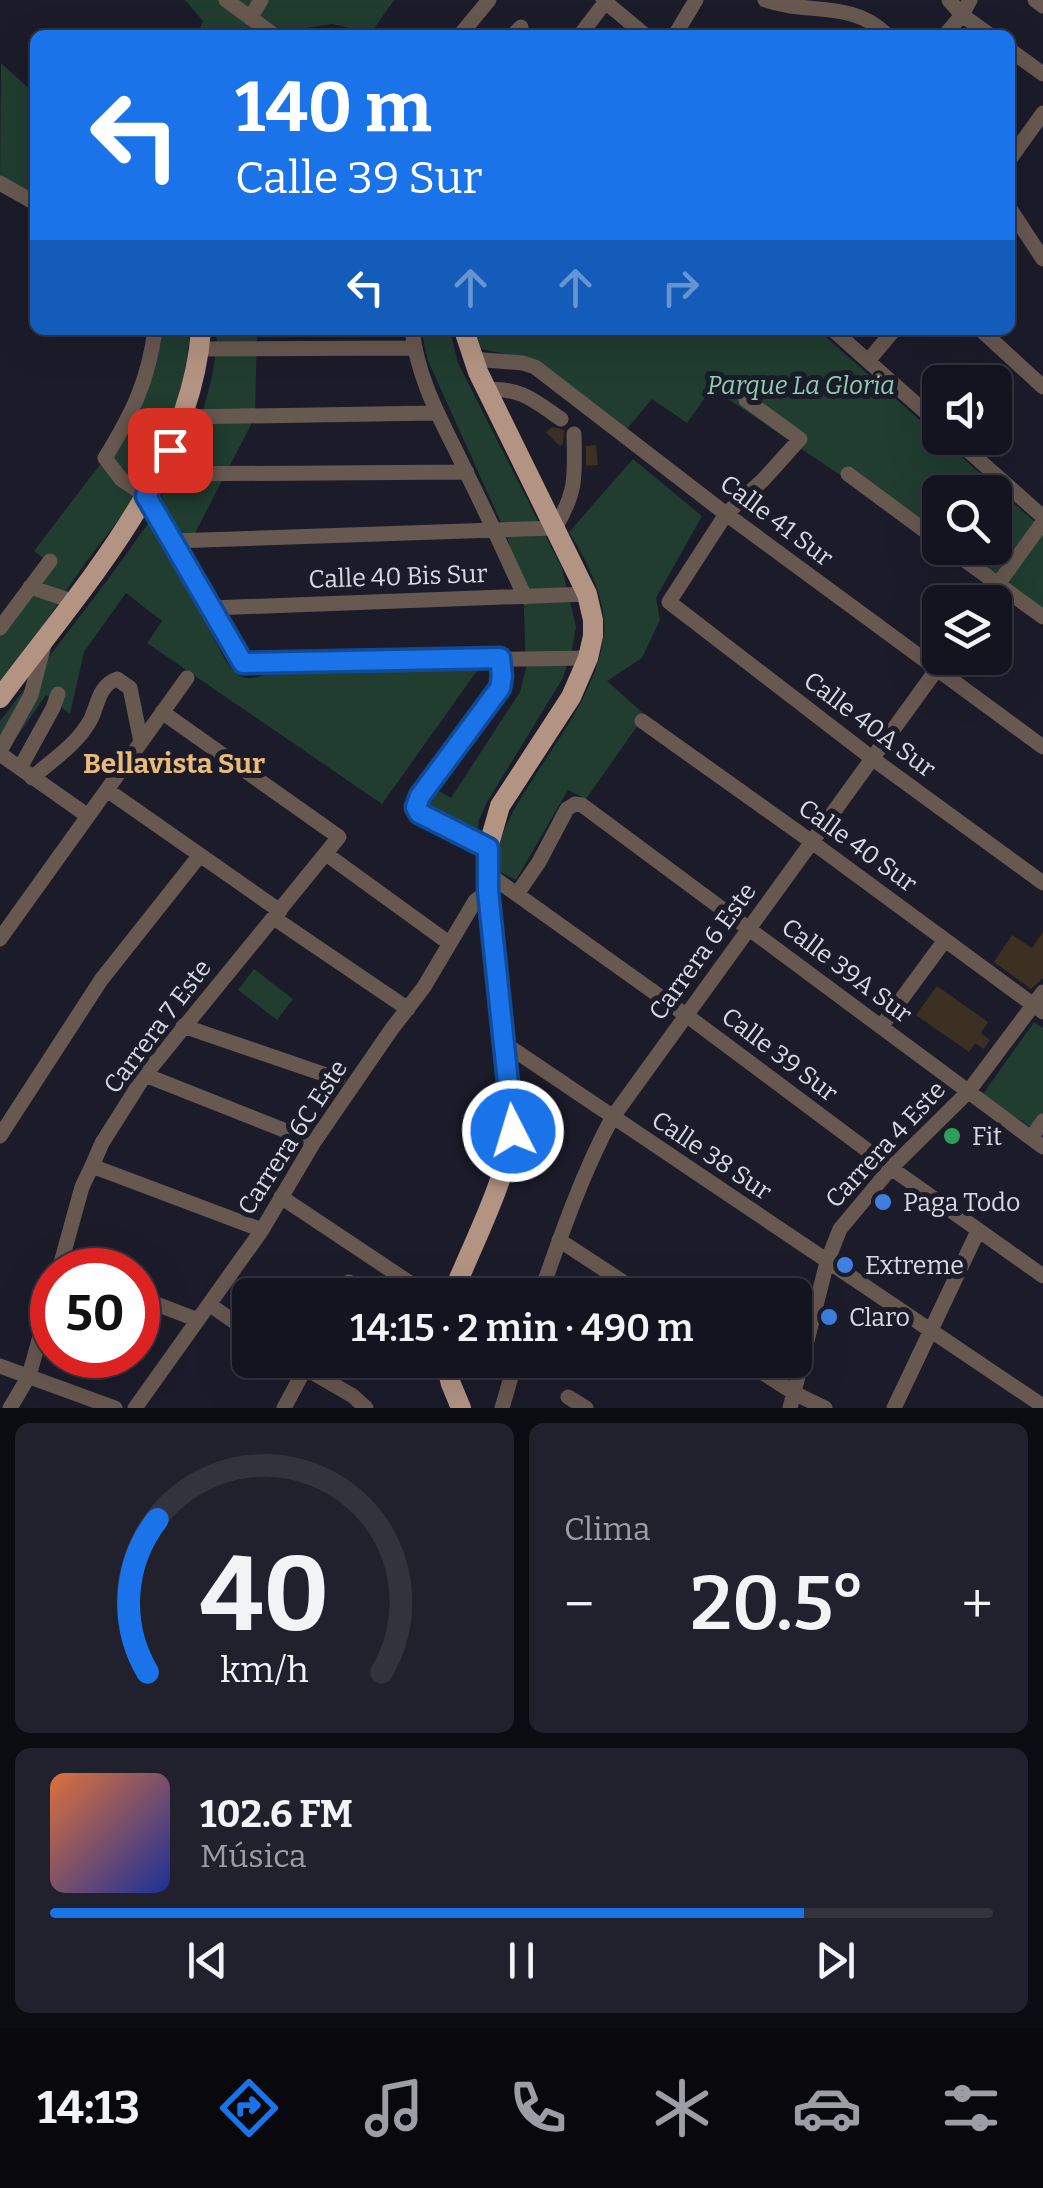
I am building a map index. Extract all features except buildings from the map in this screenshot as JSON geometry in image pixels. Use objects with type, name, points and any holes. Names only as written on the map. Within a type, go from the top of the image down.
[{"type":"main road","points":[[459,1278],[511,1143],[513,1118],[487,882],[488,848],[500,806],[571,696],[593,636],[587,594],[472,359],[465,335]]},
{"type":"main road","points":[[0,698],[146,496],[184,417],[200,340]]},
{"type":"main road","points":[[450,1378],[462,1408]]},
{"type":"street","points":[[226,0],[267,30]]},
{"type":"street","points":[[250,18],[261,0]]},
{"type":"street","points":[[464,30],[488,0]]},
{"type":"street","points":[[678,30],[696,0]]},
{"type":"street","points":[[764,0],[848,9],[866,16],[881,30]]},
{"type":"street","points":[[950,0],[966,7],[986,30]]},
{"type":"street","points":[[1035,0],[1043,6]]},
{"type":"street","points":[[584,30],[605,1],[639,30]]},
{"type":"street","points":[[950,30],[966,7]]},
{"type":"street","points":[[1015,54],[1043,74]]},
{"type":"street","points":[[1015,151],[1043,113]]},
{"type":"street","points":[[0,183],[30,201]]},
{"type":"street","points":[[1015,217],[1043,259]]},
{"type":"street","points":[[154,335],[146,380],[106,458],[121,478],[146,496],[243,663],[588,658]]},
{"type":"street","points":[[413,335],[423,380],[436,412],[525,597]]},
{"type":"street","points":[[839,335],[922,409]]},
{"type":"street","points":[[868,360],[890,335]]},
{"type":"street","points":[[987,335],[1043,386]]},
{"type":"street","points":[[200,340],[414,348]]},
{"type":"street","name":"Calle 41 Sur","points":[[472,359],[523,362],[535,368],[726,514],[922,650]]},
{"type":"street","points":[[487,390],[504,388],[519,392],[561,418]]},
{"type":"street","points":[[726,514],[800,439],[746,400]]},
{"type":"street","points":[[184,417],[436,412]]},
{"type":"street","points":[[172,541],[554,528],[569,504],[574,486],[574,434]]},
{"type":"street","points":[[972,455],[1043,520],[998,584]]},
{"type":"street","points":[[158,474],[466,472]]},
{"type":"street","points":[[848,474],[922,529]]},
{"type":"street","name":"Calle 40A Sur","points":[[726,514],[669,602],[1043,883]]},
{"type":"street","points":[[0,628],[50,561]]},
{"type":"street","points":[[972,565],[1043,617]]},
{"type":"street","points":[[30,588],[72,601]]},
{"type":"street","name":"Calle 40 Bis Sur","points":[[211,608],[587,594]]},
{"type":"street","points":[[46,637],[31,695],[0,753],[88,816]]},
{"type":"street","points":[[488,848],[419,813],[416,807],[420,796],[500,688],[500,658]]},
{"type":"street","name":"Carrera 6 Este","points":[[546,1278],[598,1144],[612,1118],[932,675]]},
{"type":"street","name":"Calle 41 Sur","points":[[956,675],[1043,746]]},
{"type":"street","points":[[0,938],[186,678]]},
{"type":"street","points":[[26,773],[65,752],[90,722],[103,689],[117,679],[130,688],[141,742]]},
{"type":"street","points":[[26,773],[58,694]]},
{"type":"street","name":"Carrera 7 Este","points":[[67,1248],[82,1188],[102,1143],[145,1075],[339,837],[162,712]]},
{"type":"street","name":"Calle 40 Sur","points":[[642,721],[945,940],[1040,1003]]},
{"type":"street","points":[[107,790],[408,1009]]},
{"type":"street","name":"Calle 39A Sur","points":[[516,894],[539,862],[567,809],[582,805],[1037,1142]]},
{"type":"street","points":[[326,854],[449,942]]},
{"type":"street","points":[[0,1136],[101,980],[200,855]]},
{"type":"street","name":"Calle 39 Sur","points":[[487,882],[516,894],[686,1014],[1043,1276]]},
{"type":"street","name":"Carrera 6C Este","points":[[135,1408],[262,1230],[314,1142],[408,1009],[487,882]]},
{"type":"street","points":[[881,1027],[945,940]]},
{"type":"street","name":"Carrera 4 Este","points":[[792,1401],[828,1262],[846,1219],[968,1092],[1040,1003]]},
{"type":"street","points":[[183,1026],[338,1079]]},
{"type":"street","name":"Calle 38 Sur","points":[[504,1044],[1043,1406]]},
{"type":"street","points":[[145,1075],[314,1142]]},
{"type":"street","points":[[1037,1142],[1043,1121]]},
{"type":"street","points":[[92,1166],[262,1230]]},
{"type":"street","points":[[281,1198],[402,1278]]},
{"type":"street","points":[[894,1408],[978,1231]]},
{"type":"street","points":[[560,1240],[618,1278]]},
{"type":"street","points":[[210,1304],[232,1320]]},
{"type":"street","points":[[160,1305],[198,1320]]},
{"type":"street","points":[[0,1366],[116,1408]]},
{"type":"street","points":[[10,1408],[30,1372]]},
{"type":"street","points":[[284,1408],[296,1378]]},
{"type":"street","points":[[325,1378],[366,1408]]},
{"type":"street","points":[[502,1408],[511,1378]]},
{"type":"street","points":[[765,1378],[792,1401],[824,1408]]},
{"type":"street","points":[[568,1397],[586,1408]]},
{"type":"green space","points":[[185,0],[394,0],[373,30],[332,24],[296,30],[199,30],[203,21]]},
{"type":"green space","points":[[1,63],[30,89],[30,200],[0,183]]},
{"type":"green space","points":[[153,335],[190,335],[178,398],[153,463],[130,504],[0,687],[0,628],[49,562],[34,551],[124,427]]},
{"type":"green space","points":[[217,335],[257,335],[255,417],[193,537],[181,533],[159,501],[200,420]]},
{"type":"green space","points":[[422,335],[451,335],[458,363],[562,568],[576,627],[563,678],[487,802],[477,834],[417,805],[430,786],[451,798],[520,692],[526,668],[523,583],[504,529],[428,361]]},
{"type":"green space","name":"Parque La Gloria","points":[[477,335],[824,335],[922,422],[922,455],[959,455],[982,475],[922,475],[922,531],[712,388],[687,423],[652,399],[626,430],[530,359],[481,349]]},
{"type":"green space","points":[[633,459],[702,516],[656,598],[660,620],[642,658],[607,681],[645,715],[586,799],[568,790],[516,880],[496,870],[502,836],[585,694],[604,633],[599,594],[569,532]]},
{"type":"green space","name":"Parque La Gloria","points":[[1012,502],[1043,529],[1043,613],[1012,592],[1012,585],[1002,585],[972,565],[1012,565]]},
{"type":"green space","points":[[152,518],[222,654],[241,676],[479,668],[382,804],[147,643],[162,621],[126,593],[84,652],[70,714],[46,695],[0,761],[0,721]]},
{"type":"green space","points":[[254,969],[293,999],[277,1020],[238,990]]},
{"type":"green space","points":[[1034,1022],[1043,1028],[1043,1114],[1033,1129],[983,1094]]},
{"type":"place","name":"Fit","points":[[952,1136]]},
{"type":"place","name":"Paga Todo","points":[[883,1202]]},
{"type":"place","name":"Extreme","points":[[845,1265]]},
{"type":"place","name":"Claro","points":[[829,1317]]},
{"type":"district","name":"Bellavista Sur","points":[[174,763]]},
{"type":"route","points":[[170,450],[146,496],[243,663],[500,658],[500,688],[420,796],[416,807],[419,813],[488,848],[488,891],[513,1131]]}]
